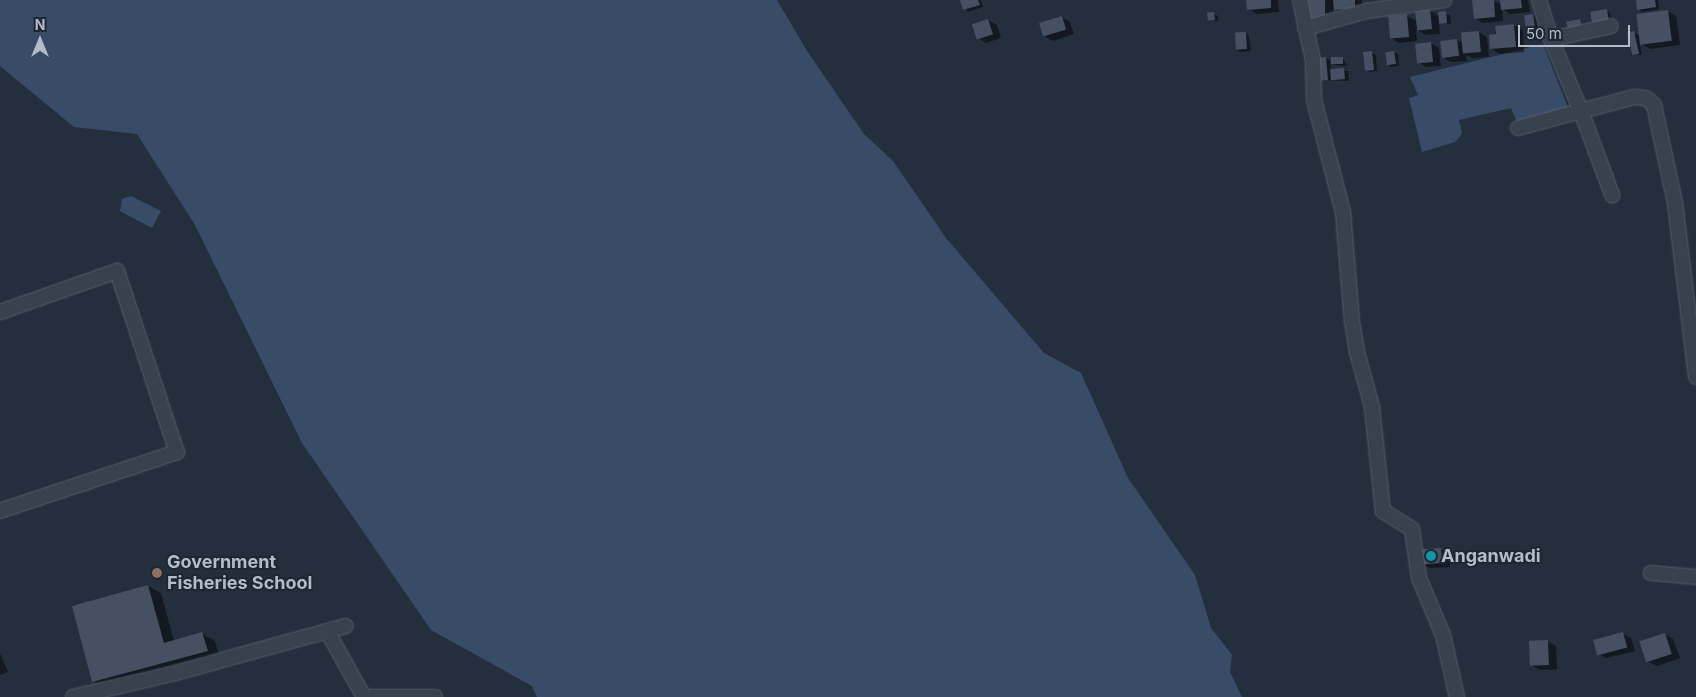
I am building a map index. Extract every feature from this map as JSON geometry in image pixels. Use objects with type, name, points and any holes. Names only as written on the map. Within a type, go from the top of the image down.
[{"type":"street","points":[[1300,0],[1313,60],[1314,100],[1343,212],[1352,321],[1357,352],[1372,406],[1383,512],[1412,529],[1419,578],[1444,634],[1457,697]]},
{"type":"street","points":[[1305,28],[1367,11],[1444,0]]},
{"type":"street","points":[[1539,0],[1551,39],[1581,111],[1612,194]]},
{"type":"street","points":[[1551,39],[1611,26]]},
{"type":"street","points":[[1518,128],[1634,97],[1646,98],[1654,105],[1676,203],[1696,377]]},
{"type":"street","points":[[0,312],[117,270],[177,452],[0,511]]},
{"type":"street","points":[[1652,573],[1696,577]]},
{"type":"street","points":[[73,697],[175,673],[346,626]]},
{"type":"street","points":[[327,630],[364,697]]},
{"type":"street","points":[[370,697],[435,697]]},
{"type":"water","points":[[0,0],[777,0],[807,51],[864,134],[893,161],[946,238],[1044,353],[1081,373],[1128,478],[1195,575],[1211,628],[1232,655],[1230,672],[1242,697],[537,697],[532,686],[431,630],[302,443],[195,225],[137,134],[74,127],[0,66]]},
{"type":"water","points":[[1543,44],[1568,108],[1517,122],[1511,108],[1459,120],[1462,134],[1455,142],[1422,152],[1409,98],[1418,95],[1410,77]]},
{"type":"water","points":[[131,196],[161,211],[152,228],[120,211],[122,199]]},
{"type":"building","points":[[960,0],[978,0],[980,5],[963,10]]},
{"type":"building","points":[[1246,0],[1271,0],[1271,8],[1247,10]]},
{"type":"building","points":[[1305,0],[1325,0],[1325,22],[1305,22]]},
{"type":"building","points":[[1333,0],[1355,0],[1355,8],[1334,10]]},
{"type":"building","points":[[1472,0],[1494,0],[1495,17],[1474,19]]},
{"type":"building","points":[[1500,0],[1521,0],[1522,8],[1501,10]]},
{"type":"building","points":[[1636,0],[1655,0],[1656,7],[1637,10]]},
{"type":"building","points":[[1430,9],[1432,29],[1417,30],[1415,11]]},
{"type":"building","points":[[1607,9],[1609,22],[1592,24],[1590,12]]},
{"type":"building","points":[[1668,10],[1672,41],[1640,45],[1636,14]]},
{"type":"building","points":[[1446,11],[1447,23],[1439,24],[1438,12]]},
{"type":"building","points":[[1214,12],[1215,20],[1208,21],[1207,13]]},
{"type":"building","points":[[1407,14],[1409,37],[1390,39],[1388,16]]},
{"type":"building","points":[[1533,14],[1537,39],[1528,40],[1524,15]]},
{"type":"building","points":[[1062,16],[1066,29],[1043,36],[1039,23]]},
{"type":"building","points":[[988,19],[993,34],[977,39],[972,24]]},
{"type":"building","points":[[1580,19],[1582,29],[1568,31],[1566,22]]},
{"type":"building","points":[[1514,24],[1516,47],[1490,49],[1489,35],[1496,34],[1495,26]]},
{"type":"building","points":[[1479,31],[1481,52],[1463,53],[1461,33]]},
{"type":"building","points":[[1634,31],[1639,53],[1632,55],[1627,33]]},
{"type":"building","points":[[1246,32],[1247,49],[1236,50],[1235,33]]},
{"type":"building","points":[[1457,39],[1459,56],[1442,58],[1440,41]]},
{"type":"building","points":[[1431,42],[1433,62],[1417,64],[1415,44]]},
{"type":"building","points":[[1372,51],[1374,70],[1365,71],[1363,52]]},
{"type":"building","points":[[1394,51],[1396,64],[1387,65],[1385,52]]},
{"type":"building","points":[[1326,57],[1328,80],[1319,81],[1317,58]]},
{"type":"building","points":[[1331,57],[1343,57],[1343,64],[1331,64]]},
{"type":"building","points":[[1344,68],[1345,79],[1331,80],[1330,69]]},
{"type":"building","name":"Anganwadi","points":[[1441,548],[1442,563],[1420,564],[1419,550]]},
{"type":"building","points":[[148,585],[164,643],[202,632],[208,651],[92,682],[72,606]]},
{"type":"building","points":[[1623,632],[1627,647],[1597,655],[1593,640]]},
{"type":"building","points":[[1665,633],[1672,654],[1646,662],[1639,641]]},
{"type":"building","points":[[1548,640],[1549,665],[1530,666],[1529,641]]},
{"type":"place","name":"Anganwadi","points":[[1431,556]]},
{"type":"place","name":"Government Fisheries School","points":[[157,573]]}]
